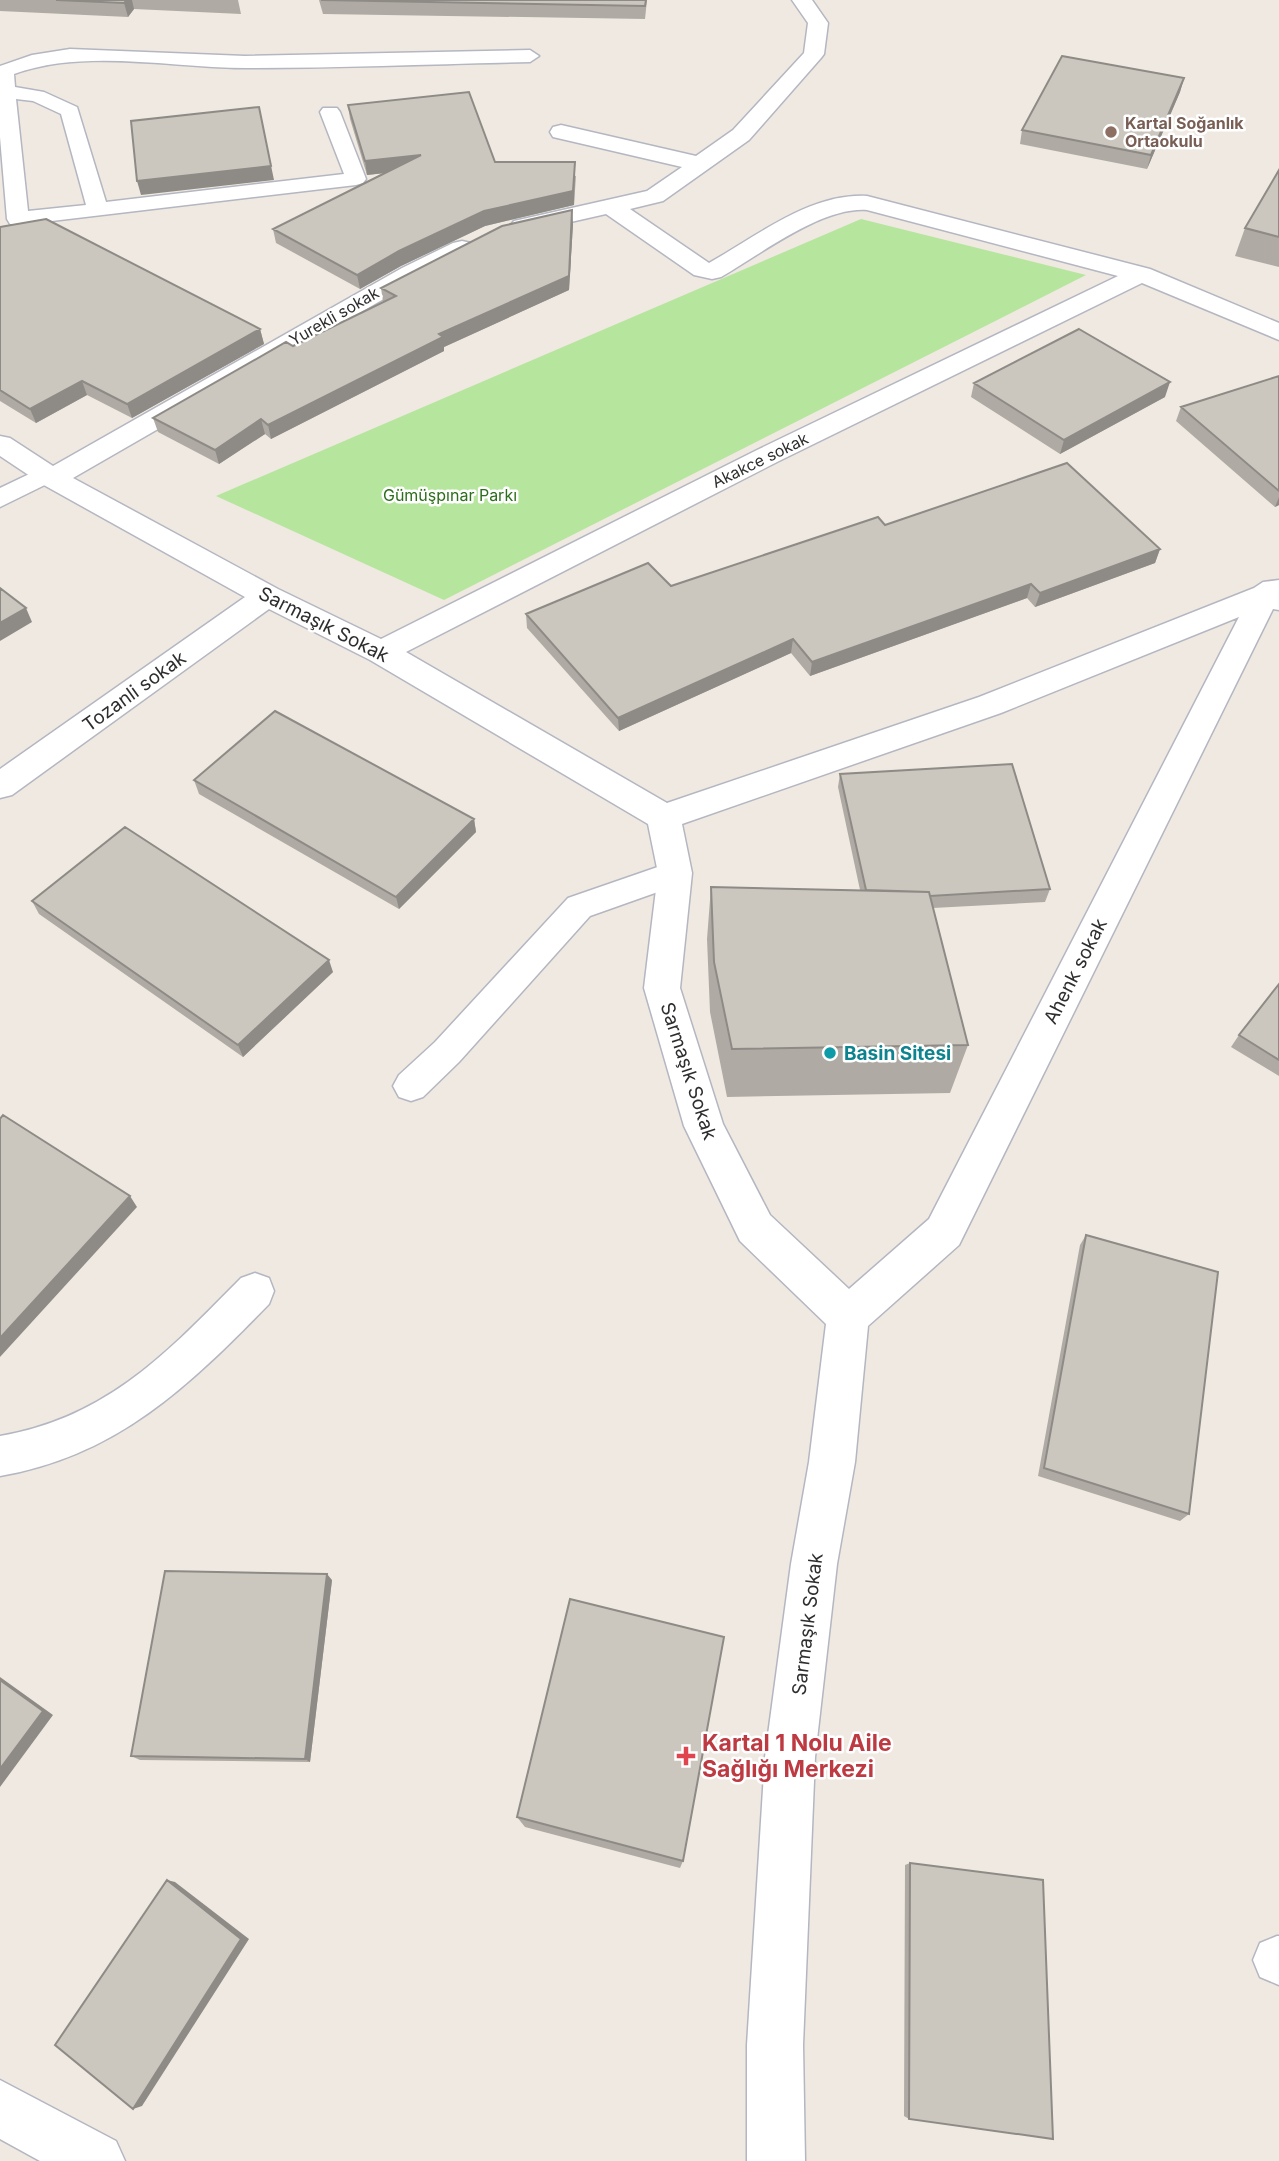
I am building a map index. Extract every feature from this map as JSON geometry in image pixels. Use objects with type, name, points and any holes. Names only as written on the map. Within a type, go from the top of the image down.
[{"type":"street","name":"Yurekli sokak","points":[[49,476],[411,273],[488,236],[609,205],[656,196],[741,135],[814,54],[818,23],[802,0]]},
{"type":"street","points":[[561,132],[700,164]]},
{"type":"street","points":[[609,205],[703,270],[712,272],[817,211],[849,202],[890,208],[1141,274],[1279,332]]},
{"type":"street","name":"Akakce sokak","points":[[381,652],[766,456],[1141,274]]},
{"type":"street","name":"Sarmaşık Sokak","points":[[0,444],[49,476],[267,596],[381,652],[664,817],[676,873],[662,988],[704,1126],[755,1228],[848,1317],[832,1462],[814,1564],[790,1757],[775,2045],[776,2161]]},
{"type":"street","points":[[664,817],[990,705],[1274,594]]},
{"type":"street","name":"Ahenk sokak","points":[[848,1317],[943,1232],[1274,594]]},
{"type":"street","name":"Tozanli sokak","points":[[0,786],[267,596]]},
{"type":"street","points":[[0,2108],[96,2161]]},
{"type":"lane","points":[[3,79],[32,61],[70,55],[245,62],[530,56]]},
{"type":"lane","points":[[3,79],[18,219],[356,179],[330,112]]},
{"type":"lane","points":[[3,79],[70,111],[98,210]]},
{"type":"lane","points":[[0,499],[49,476]]},
{"type":"lane","points":[[411,1086],[447,1052],[579,907],[676,873]]},
{"type":"lane","points":[[0,1456],[25,1452],[101,1424],[192,1355],[255,1291]]},
{"type":"green space","name":"Gümüşpınar Parkı","points":[[861,219],[1086,275],[444,600],[216,496]]},
{"type":"building","points":[[56,0],[127,0],[124,3]]},
{"type":"building","points":[[321,0],[646,0],[645,6]]},
{"type":"building","points":[[1062,56],[1184,78],[1151,155],[1022,130]]},
{"type":"building","points":[[469,92],[495,162],[575,162],[573,191],[484,211],[399,251],[357,275],[273,229],[421,155],[365,161],[348,105]]},
{"type":"building","points":[[259,107],[271,166],[137,181],[131,121]]},
{"type":"building","points":[[1279,170],[1279,237],[1245,228]]},
{"type":"building","points":[[572,210],[569,276],[439,334],[443,337],[268,425],[261,419],[215,450],[153,418],[286,342],[293,346],[396,296],[381,288],[502,226]]},
{"type":"building","points":[[46,219],[260,329],[127,404],[82,381],[30,409],[0,390],[0,227]]},
{"type":"building","points":[[1079,329],[1170,382],[1064,440],[974,383]]},
{"type":"building","points":[[1279,376],[1279,491],[1181,407]]},
{"type":"building","points":[[1067,463],[1160,549],[1040,593],[1031,584],[812,662],[793,639],[618,718],[526,614],[648,563],[671,586],[878,517],[885,525]]},
{"type":"building","points":[[0,588],[26,608],[0,623]]},
{"type":"building","points":[[275,711],[474,819],[396,897],[194,780]]},
{"type":"building","points":[[1012,764],[1050,889],[930,896],[929,892],[866,890],[840,774]]},
{"type":"building","points":[[125,827],[329,960],[238,1045],[32,901]]},
{"type":"building","points":[[711,887],[929,892],[968,1045],[732,1049],[714,962]]},
{"type":"building","points":[[1279,984],[1279,1060],[1239,1035]]},
{"type":"building","points":[[3,1115],[130,1196],[0,1338],[0,1119]]},
{"type":"building","points":[[1086,1235],[1218,1272],[1189,1514],[1044,1468]]},
{"type":"building","points":[[165,1571],[327,1574],[305,1759],[131,1756]]},
{"type":"building","points":[[570,1599],[724,1637],[683,1861],[517,1817]]},
{"type":"building","points":[[0,1680],[43,1711],[0,1769]]},
{"type":"building","points":[[910,1863],[1043,1880],[1053,2139],[909,2119]]},
{"type":"building","points":[[167,1880],[241,1939],[133,2109],[55,2045]]},
{"type":"place","name":"Kartal Soğanlık Ortaokulu","points":[[1111,132]]},
{"type":"place","name":"Basin Sitesi","points":[[830,1053]]},
{"type":"place","name":"Kartal 1 Nolu Aile Sağlığı Merkezi","points":[[686,1756]]}]
